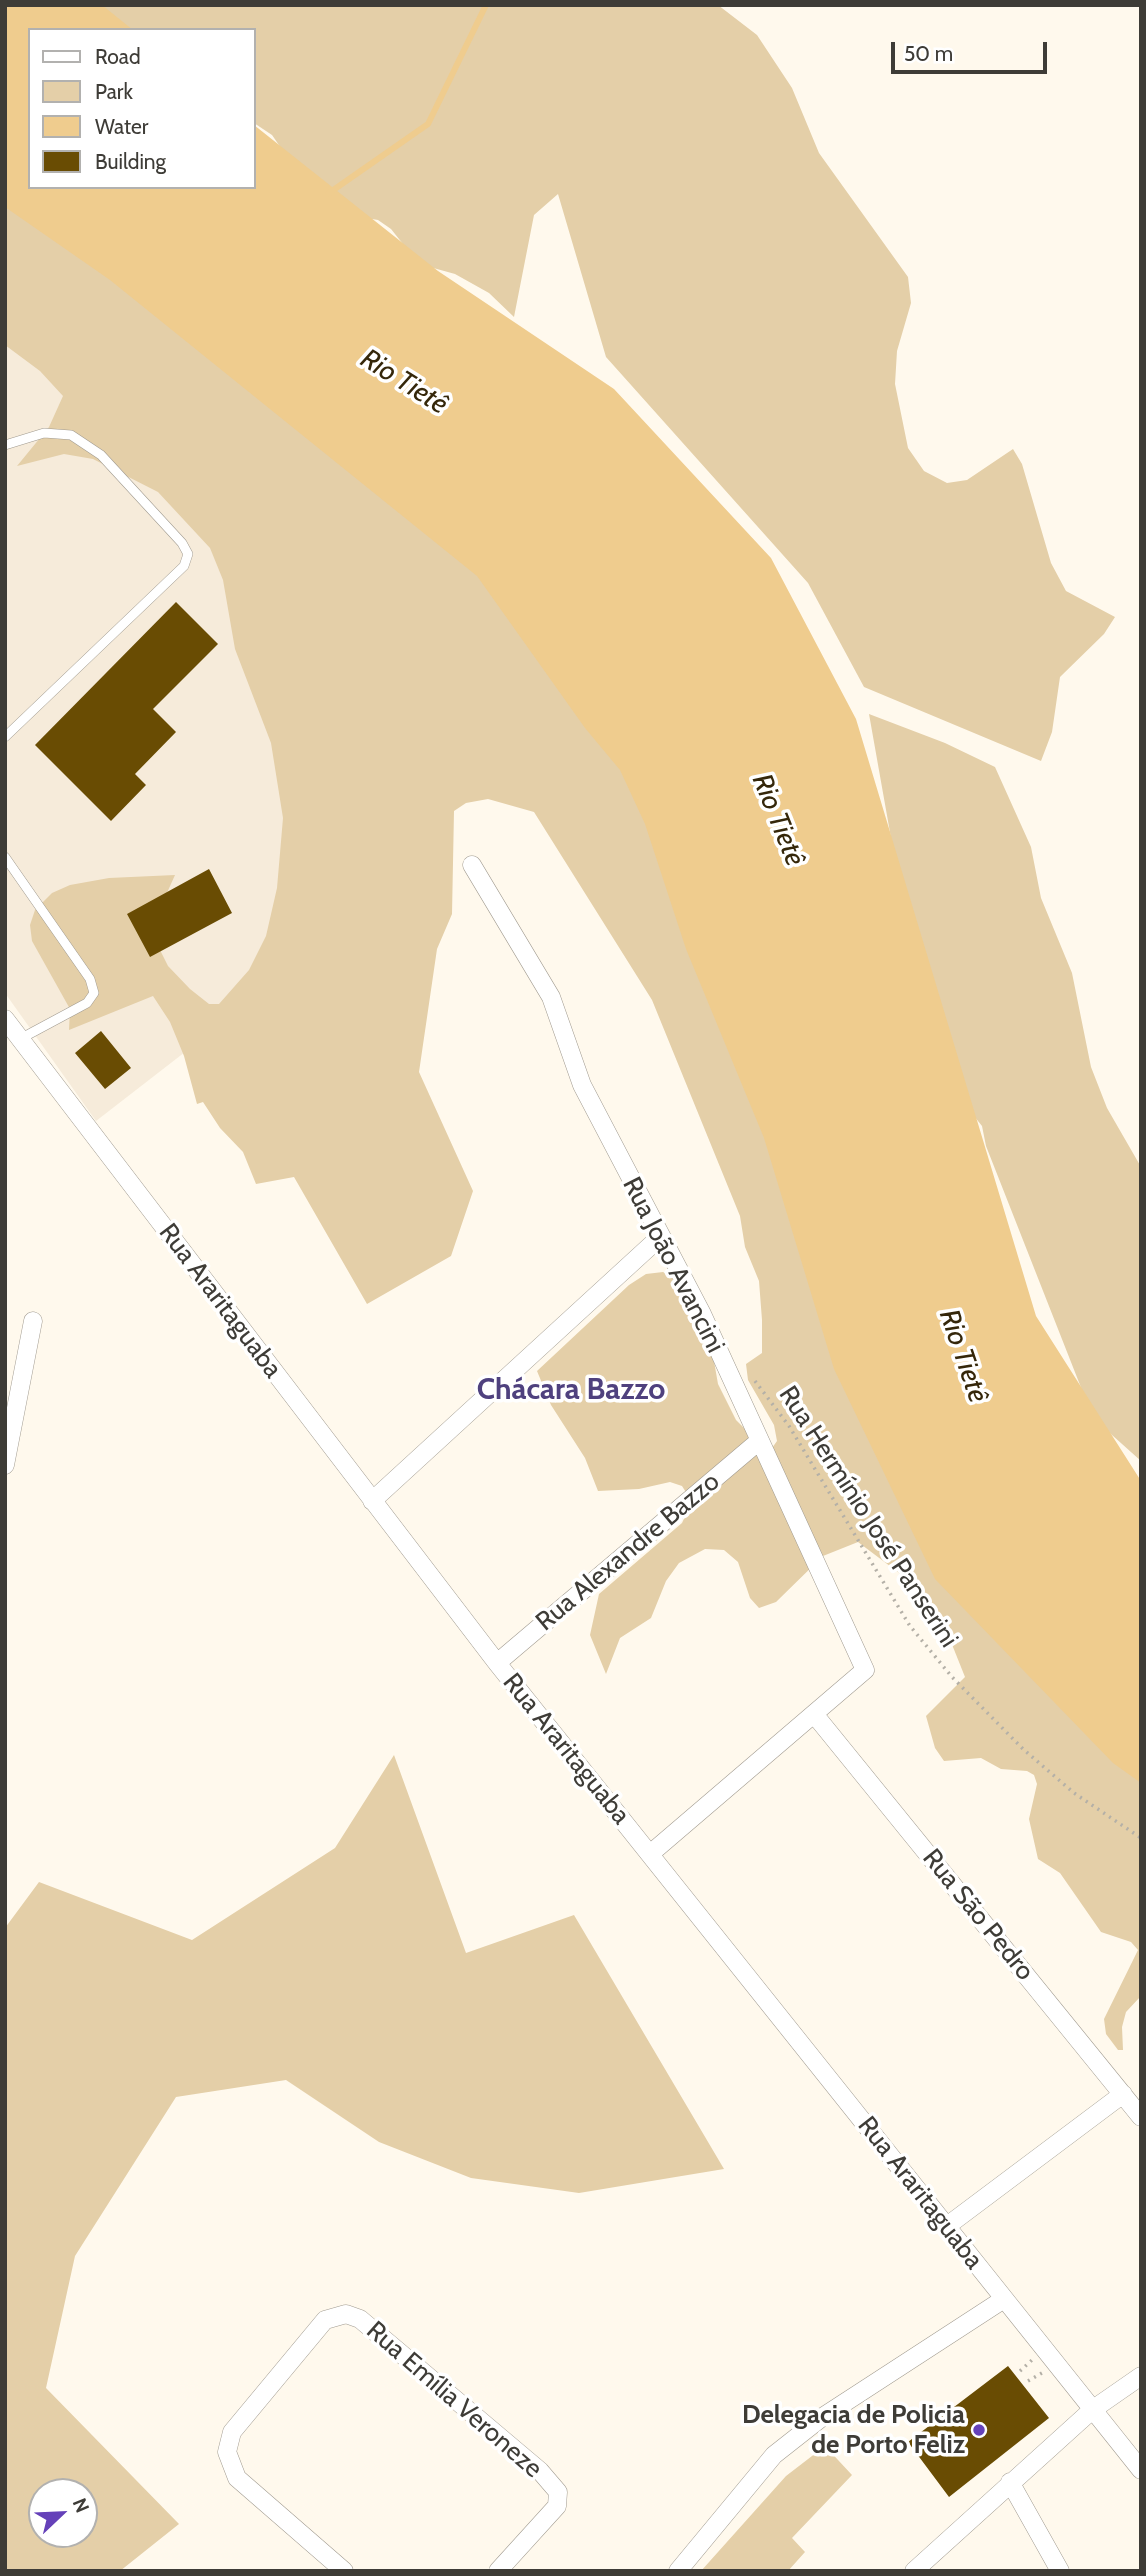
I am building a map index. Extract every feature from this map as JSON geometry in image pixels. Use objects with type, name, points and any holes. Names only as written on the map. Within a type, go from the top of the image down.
[{"type":"street","name":"Rua João Avancini","points":[[472,864],[551,998],[582,1085],[702,1314],[865,1670],[814,1714]]},
{"type":"street","name":"Rua Araritaguaba","points":[[5,1019],[497,1662],[1141,2470]]},
{"type":"street","points":[[372,1501],[660,1237]]},
{"type":"street","points":[[5,1465],[10,1411],[33,1321]]},
{"type":"street","name":"Rua Alexandre Bazzo","points":[[497,1662],[759,1441]]},
{"type":"street","points":[[650,1854],[814,1714]]},
{"type":"street","name":"Rua São Pedro","points":[[814,1714],[1141,2117]]},
{"type":"street","points":[[947,2226],[1123,2094]]},
{"type":"street","points":[[678,2571],[774,2455],[821,2418],[1004,2299]]},
{"type":"street","name":"Rua Emília Veroneze","points":[[344,2571],[237,2478],[227,2452],[232,2432],[326,2320],[346,2314],[360,2319],[540,2471],[558,2492],[557,2507],[498,2571]]},
{"type":"street","points":[[914,2571],[1092,2410],[1141,2376]]},
{"type":"street","points":[[1010,2482],[1060,2571]]},
{"type":"lane","points":[[5,445],[44,433],[71,435],[101,456],[182,543],[188,554],[184,566],[5,737]]},
{"type":"lane","points":[[5,857],[90,979],[94,993],[86,1003],[20,1039]]},
{"type":"path","name":"Rua Hermínio José Panserini","points":[[750,1375],[789,1426],[910,1626],[952,1677],[1023,1749],[1074,1793],[1141,1838]]},
{"type":"shaded area","points":[[5,304],[229,514],[299,680],[278,980],[96,1121],[5,993]]},
{"type":"green space","points":[[102,5],[718,5],[757,35],[792,88],[819,153],[908,277],[911,303],[897,351],[895,384],[908,448],[924,471],[947,483],[967,480],[1013,449],[1022,464],[1051,563],[1066,591],[1115,617],[1104,634],[1060,677],[1052,732],[1041,761],[864,687],[808,583],[606,357],[558,194],[534,215],[514,317],[489,293],[455,274],[419,264],[391,229],[378,220],[313,209],[292,164],[272,135],[256,124],[256,28],[120,28]]},
{"type":"green space","points":[[5,175],[574,604],[1141,1669],[1141,1996],[1126,2012],[1122,2027],[1123,2050],[1118,2050],[1106,2034],[1104,2019],[1138,1950],[1131,1942],[1101,1932],[1060,1873],[1038,1859],[1029,1819],[1037,1784],[1034,1775],[1027,1771],[1001,1769],[981,1758],[944,1761],[935,1748],[926,1716],[965,1677],[949,1637],[915,1585],[858,1542],[823,1556],[776,1602],[759,1608],[750,1598],[738,1562],[724,1550],[705,1549],[679,1563],[666,1581],[651,1618],[620,1638],[606,1674],[590,1635],[599,1594],[682,1523],[689,1508],[689,1497],[682,1486],[670,1482],[639,1489],[598,1491],[585,1458],[551,1405],[537,1371],[629,1285],[646,1274],[663,1272],[679,1281],[711,1344],[718,1384],[736,1420],[763,1447],[772,1448],[777,1441],[774,1425],[748,1380],[746,1364],[762,1353],[762,1320],[759,1281],[745,1247],[740,1216],[652,1000],[534,812],[488,799],[466,803],[454,811],[452,914],[437,949],[419,1072],[473,1191],[451,1256],[367,1304],[294,1177],[256,1184],[243,1152],[220,1128],[203,1102],[197,1104],[184,1056],[170,1022],[153,996],[69,1030],[70,1009],[32,941],[30,925],[35,910],[52,893],[70,885],[109,878],[175,875],[157,915],[158,946],[168,966],[190,989],[209,1004],[219,1004],[249,970],[266,936],[277,888],[283,818],[271,743],[235,649],[223,580],[210,548],[158,492],[93,459],[64,454],[17,466],[49,427],[63,396],[40,371],[5,345]]},
{"type":"green space","points":[[869,714],[945,743],[995,767],[1031,847],[1041,898],[1072,973],[1091,1067],[1107,1108],[1141,1167],[1141,1461],[1093,1418],[986,1146],[982,1126],[966,1106],[902,900]]},
{"type":"green space","points":[[394,1755],[466,1953],[574,1915],[724,2169],[579,2193],[471,2178],[379,2142],[286,2080],[176,2097],[75,2256],[46,2388],[179,2524],[120,2571],[5,2571],[5,1928],[39,1882],[192,1940],[335,1848]]},
{"type":"green space","points":[[825,2446],[852,2475],[792,2538],[805,2552],[788,2571],[701,2571],[786,2476]]},
{"type":"water","name":"Rio Tietê","points":[[5,5],[102,5],[131,28],[28,28],[28,189],[256,189],[256,127],[438,271],[614,389],[771,558],[856,719],[1036,1316],[1141,1481],[1141,1783],[1113,1763],[935,1579],[834,1369],[764,1138],[686,949],[645,824],[620,770],[585,728],[477,576],[110,280],[5,207]]},
{"type":"building","points":[[176,602],[218,644],[153,709],[176,732],[135,774],[146,785],[111,821],[35,745]]},
{"type":"building","points":[[209,869],[232,913],[150,957],[127,914]]},
{"type":"building","points":[[101,1031],[131,1068],[105,1089],[75,1053]]},
{"type":"building","name":"Delegacia de Policia de Porto Feliz","points":[[1008,2366],[1049,2418],[949,2497],[908,2442]]},
{"type":"waterway","points":[[329,193],[428,124],[486,5]]},
{"type":"place","name":"Delegacia de Policia de Porto Feliz","points":[[979,2430]]},
{"type":"district","name":"Chácara Bazzo","points":[[571,1390]]}]
